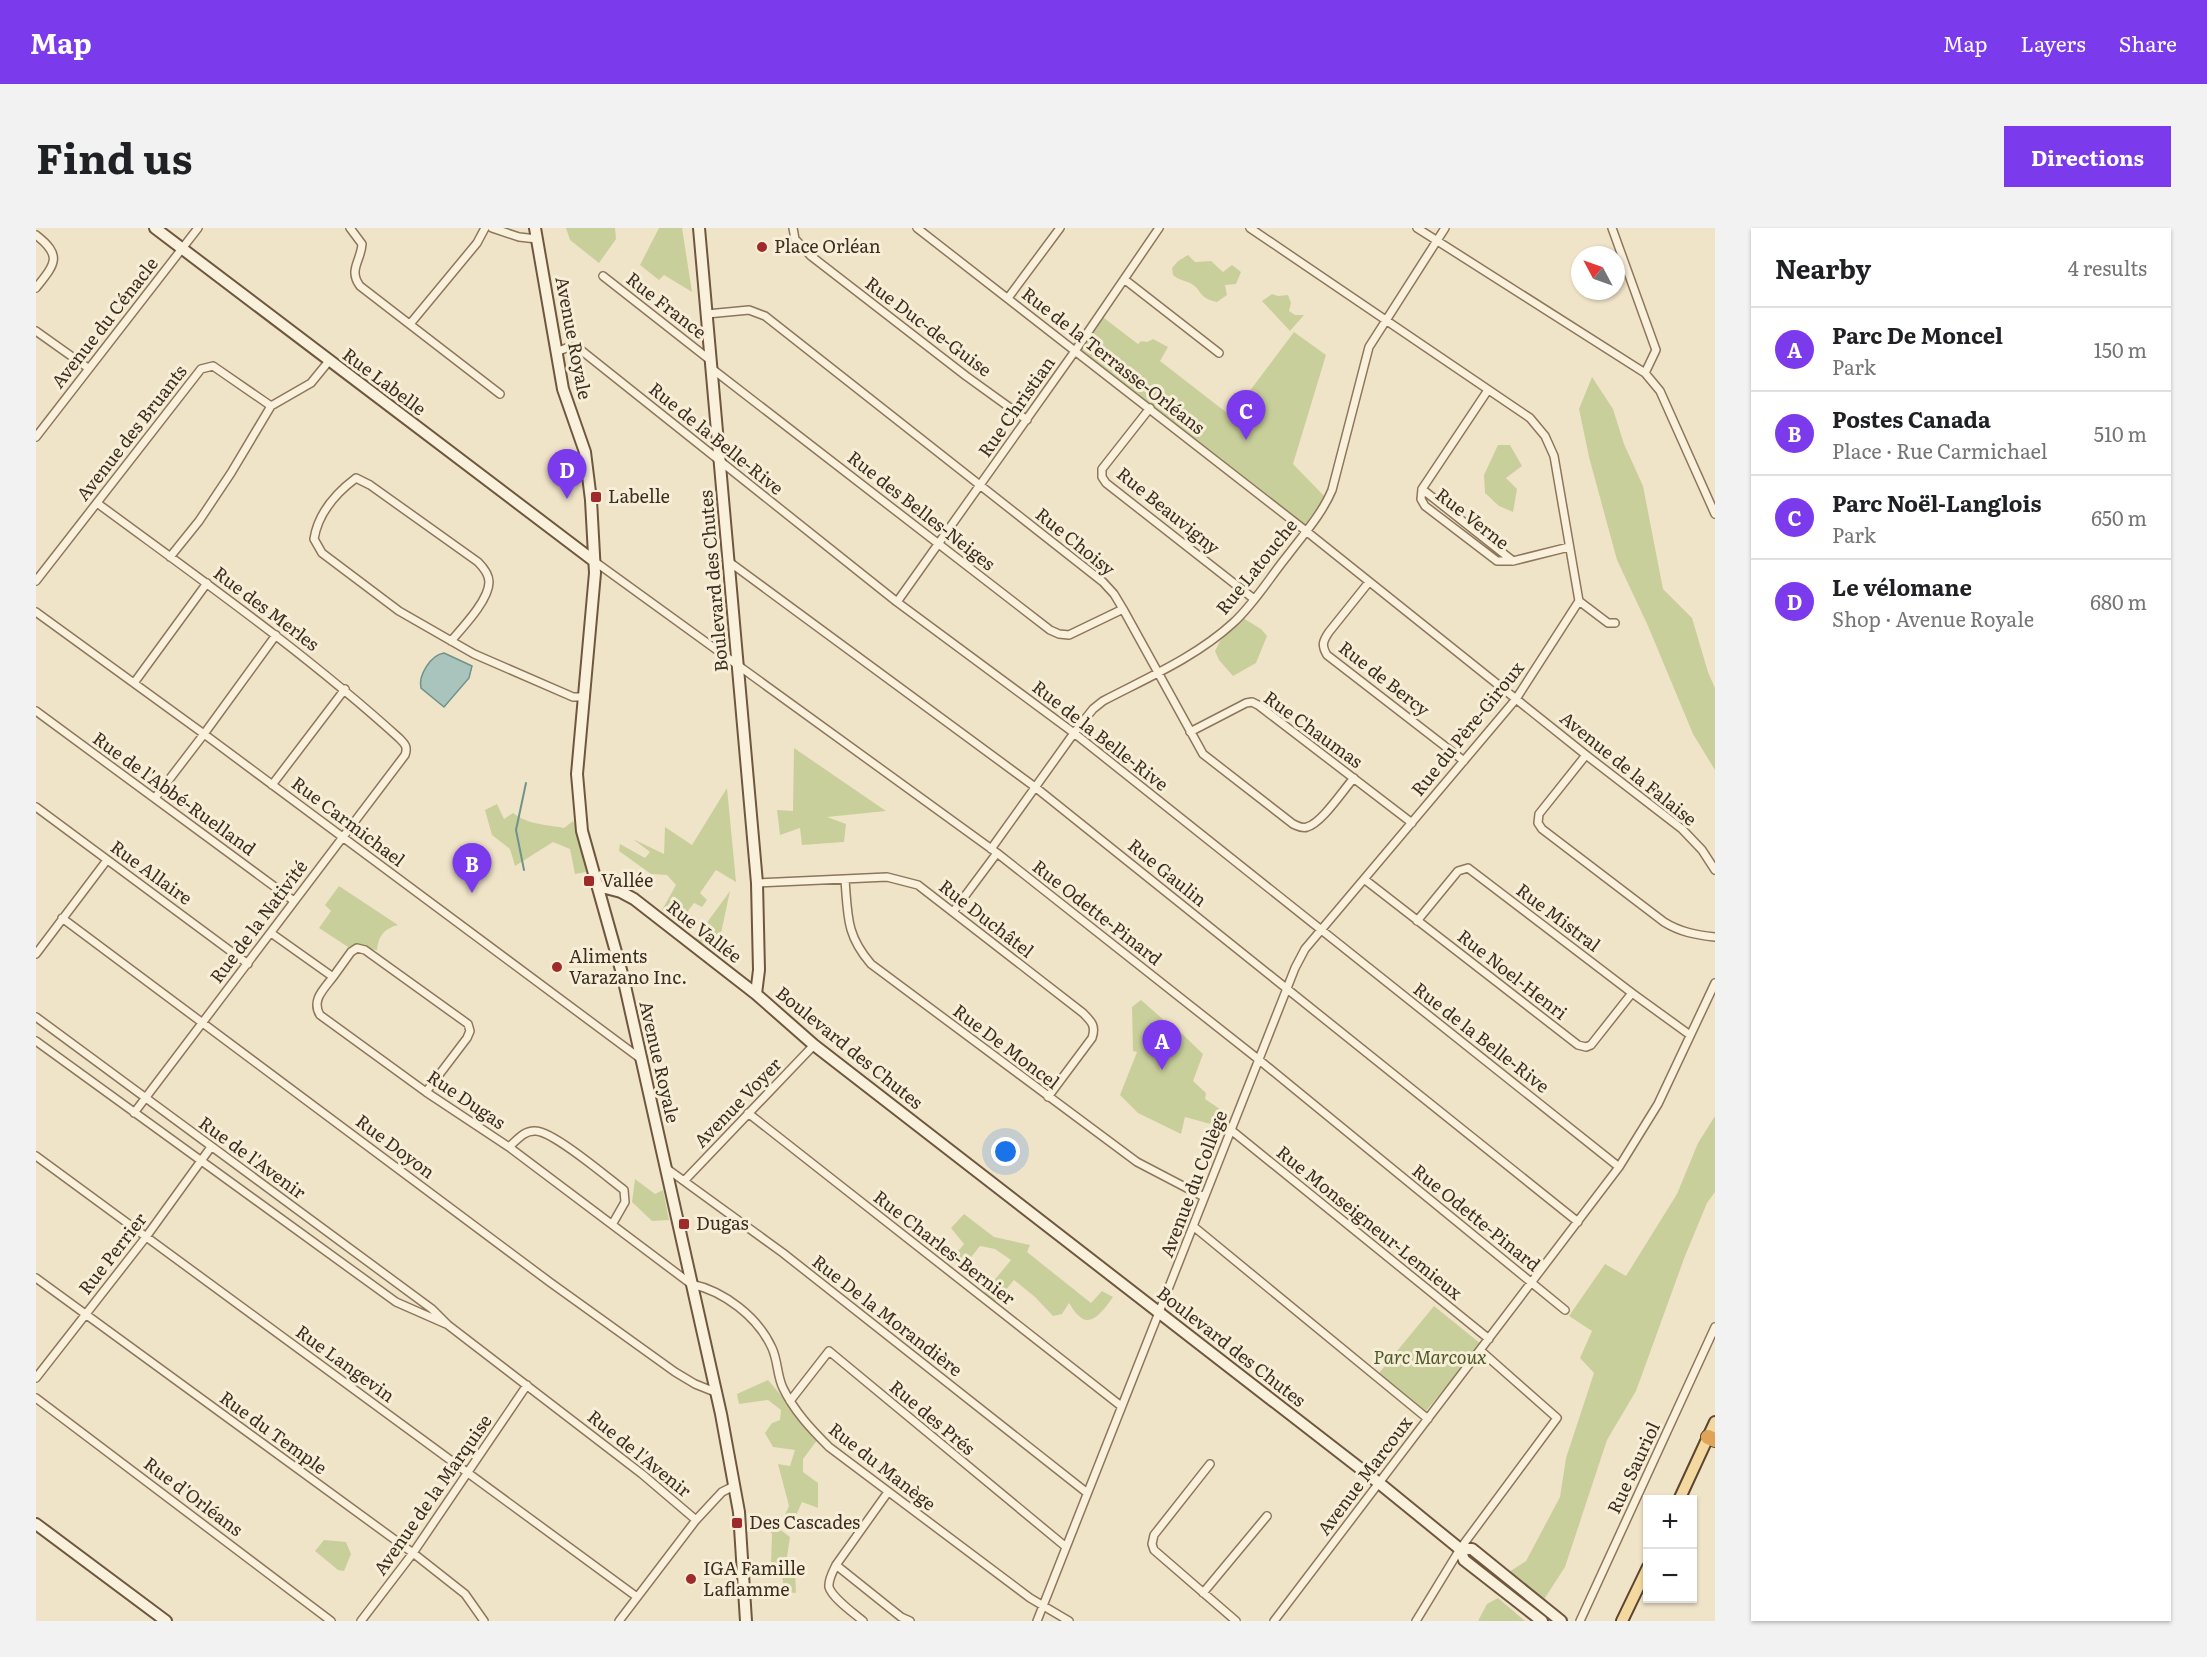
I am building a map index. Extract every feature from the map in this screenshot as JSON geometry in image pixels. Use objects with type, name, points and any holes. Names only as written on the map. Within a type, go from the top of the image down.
[{"type":"main road","points":[[1682,1495],[1713,1441],[1715,1422]]},
{"type":"main road","points":[[1623,1621],[1643,1576]]},
{"type":"street","name":"Rue Labelle","points":[[154,228],[594,561]]},
{"type":"street","name":"Avenue du Cénacle","points":[[36,437],[198,228]]},
{"type":"street","points":[[350,228],[362,244],[362,254],[354,271],[354,279],[360,286],[500,394]]},
{"type":"street","points":[[410,324],[477,243],[485,228]]},
{"type":"street","points":[[492,228],[519,237],[536,234]]},
{"type":"street","name":"Boulevard des Chutes","points":[[699,228],[757,883],[759,970],[756,994],[814,1045],[1379,1483],[1460,1549]]},
{"type":"street","name":"Rue Duc-de-Guise","points":[[793,228],[795,239],[811,256],[966,376],[1027,420]]},
{"type":"street","name":"Rue de la Terrasse-Orléans","points":[[917,228],[1150,408],[1516,699]]},
{"type":"street","points":[[1008,298],[1060,228]]},
{"type":"street","name":"Rue Christian","points":[[897,602],[1027,420],[1159,228]]},
{"type":"street","points":[[1250,228],[1530,418],[1545,436],[1554,456],[1579,601],[1608,622],[1615,623]]},
{"type":"street","points":[[1417,228],[1645,373],[1660,391],[1715,514]]},
{"type":"street","name":"Rue Latouche","points":[[953,912],[1035,786],[1093,710],[1103,701],[1200,649],[1235,622],[1306,531],[1328,500],[1332,490],[1369,347],[1445,228]]},
{"type":"street","points":[[1612,228],[1656,350],[1645,373]]},
{"type":"street","name":"Avenue Royale","points":[[536,234],[555,352],[563,389],[585,452],[591,500],[595,573],[577,774],[582,831],[623,977],[740,1512],[746,1621]]},
{"type":"street","points":[[36,235],[53,251],[55,260],[50,271],[36,288]]},
{"type":"street","name":"Rue France","points":[[603,276],[711,364]]},
{"type":"street","points":[[1124,279],[1219,353]]},
{"type":"street","name":"Rue Choisy","points":[[706,315],[749,310],[765,316],[1103,582],[1123,609],[1190,732],[1208,759],[1293,824],[1301,828],[1309,827],[1317,821],[1354,778]]},
{"type":"street","points":[[36,331],[88,368]]},
{"type":"street","name":"Rue de la Belle-Rive","points":[[555,352],[577,347],[897,602],[1074,733],[1619,1167]]},
{"type":"street","points":[[170,557],[199,521],[271,406],[310,383],[329,361]]},
{"type":"street","name":"Rue des Belles-Neiges","points":[[711,364],[1050,630],[1059,634],[1069,634],[1123,609]]},
{"type":"street","name":"Avenue des Bruants","points":[[36,581],[201,369],[213,366],[271,406]]},
{"type":"street","name":"Rue Verne","points":[[1488,390],[1422,489],[1421,500],[1425,506],[1497,561],[1514,561],[1569,547]]},
{"type":"street","name":"Rue Beauvigny","points":[[1150,408],[1102,469],[1102,477],[1106,483],[1254,598]]},
{"type":"street","points":[[452,641],[486,597],[490,581],[486,570],[370,485],[356,478],[341,489],[316,525],[314,539],[322,553],[399,611],[474,654],[573,697],[585,697]]},
{"type":"street","name":"Rue Verne","points":[[1422,489],[1514,561]]},
{"type":"street","name":"Rue des Merles","points":[[97,503],[207,583],[345,689],[399,738],[407,750]]},
{"type":"street","name":"Rue Odette-Pinard","points":[[594,561],[994,851],[1258,1059],[1564,1310]]},
{"type":"street","name":"Rue Gaulin","points":[[728,561],[1035,786],[1578,1222]]},
{"type":"street","name":"Rue de Bercy","points":[[1369,582],[1323,640],[1322,648],[1327,655],[1464,761]]},
{"type":"street","points":[[134,683],[207,583]]},
{"type":"street","name":"Rue du Père-Giroux","points":[[1321,930],[1516,699],[1579,601]]},
{"type":"street","name":"Rue Carmichael","points":[[36,612],[272,784],[641,1059]]},
{"type":"street","points":[[155,798],[276,635]]},
{"type":"street","points":[[272,784],[345,689]]},
{"type":"street","name":"Avenue de la Falaise","points":[[1516,699],[1682,829],[1702,850],[1715,870]]},
{"type":"street","name":"Rue Chaumas","points":[[1190,732],[1252,702],[1412,823]]},
{"type":"street","name":"Rue de l'Abbé-Ruelland","points":[[36,711],[294,901]]},
{"type":"street","name":"Rue de la Nativité","points":[[134,1113],[407,750]]},
{"type":"street","points":[[1586,755],[1539,814],[1538,823],[1542,830],[1676,930],[1691,935],[1715,938]]},
{"type":"street","name":"Rue Allaire","points":[[36,807],[248,964]]},
{"type":"street","points":[[36,954],[107,860]]},
{"type":"street","name":"Rue Mistral","points":[[1417,921],[1458,871],[1468,868],[1690,1035]]},
{"type":"street","name":"Rue Duchâtel","points":[[757,883],[888,877],[918,885],[1092,1022],[1095,1029],[1089,1044],[1048,1097]]},
{"type":"street","name":"Rue Noel-Henri","points":[[1364,879],[1578,1045],[1586,1047],[1591,1045],[1632,993]]},
{"type":"street","name":"Rue De Moncel","points":[[845,880],[851,935],[871,964],[1137,1162],[1204,1197]]},
{"type":"street","name":"Rue Vallée","points":[[598,886],[621,892],[634,899],[756,994]]},
{"type":"street","name":"Rue Doyon","points":[[62,918],[551,1283],[675,1372],[715,1392]]},
{"type":"street","name":"Avenue du Collège","points":[[1037,1621],[1086,1492],[1287,988],[1305,949],[1321,930]]},
{"type":"street","points":[[271,933],[333,977]]},
{"type":"street","name":"Rue Dugas","points":[[426,1092],[466,1038],[470,1031],[468,1024],[365,950],[357,948],[351,952],[317,1000],[316,1008],[320,1015],[426,1092],[509,1147],[613,1223],[691,1284]]},
{"type":"street","points":[[1416,1621],[1460,1549],[1557,1418],[1481,1351],[1619,1167],[1658,1104],[1715,983]]},
{"type":"street","name":"Rue de l'Avenir","points":[[36,1017],[432,1309],[448,1325],[642,1474],[696,1520]]},
{"type":"street","name":"Rue de l'Avenir","points":[[36,1041],[396,1302],[448,1325]]},
{"type":"street","name":"Avenue Voyer","points":[[684,1181],[814,1045]]},
{"type":"street","name":"Rue Charles-Bernier","points":[[748,1113],[1121,1406]]},
{"type":"street","name":"Rue Monseigneur-Lemieux","points":[[1231,1130],[1489,1339]]},
{"type":"street","points":[[509,1147],[526,1132],[536,1131],[547,1134],[593,1166],[624,1190],[625,1202],[613,1223]]},
{"type":"street","name":"Rue Perrier","points":[[36,1378],[146,1237],[211,1147]]},
{"type":"street","name":"Rue Langevin","points":[[36,1156],[637,1597]]},
{"type":"street","name":"Rue De la Morandière","points":[[666,1168],[783,1253],[1086,1492]]},
{"type":"street","points":[[1193,1226],[1428,1419]]},
{"type":"street","name":"Rue du Temple","points":[[36,1278],[413,1552],[465,1594],[484,1621]]},
{"type":"street","name":"Rue du Manège","points":[[691,1284],[719,1293],[765,1336],[773,1350],[782,1386],[790,1401],[809,1427],[829,1447],[1030,1598],[1069,1621]]},
{"type":"street","name":"Rue Sauriol","points":[[1580,1621],[1715,1327]]},
{"type":"street","name":"Rue des Prés","points":[[790,1401],[829,1351],[1066,1547]]},
{"type":"street","name":"Avenue Marcoux","points":[[1274,1621],[1481,1351]]},
{"type":"street","name":"Avenue de la Marquise","points":[[361,1621],[413,1552],[527,1385]]},
{"type":"street","name":"Rue d'Orléans","points":[[36,1398],[331,1621]]},
{"type":"street","points":[[1210,1464],[1154,1535],[1152,1544],[1154,1550],[1236,1621]]},
{"type":"street","points":[[619,1621],[696,1520],[722,1492],[734,1486]]},
{"type":"street","points":[[864,1621],[834,1596],[829,1587],[830,1578],[836,1565],[888,1492]]},
{"type":"street","points":[[1203,1593],[1267,1516]]},
{"type":"street","points":[[36,1524],[166,1621]]},
{"type":"street","points":[[1460,1549],[1472,1549],[1561,1621]]},
{"type":"street","points":[[1460,1549],[1464,1560],[1537,1618]]},
{"type":"street","points":[[836,1565],[901,1617],[910,1621]]},
{"type":"green space","points":[[566,228],[615,228],[616,239],[599,263],[570,240]]},
{"type":"green space","points":[[659,228],[682,228],[692,292],[664,275],[659,280],[640,265]]},
{"type":"green space","points":[[1188,255],[1195,262],[1211,261],[1223,272],[1232,265],[1241,272],[1236,284],[1225,285],[1227,295],[1217,302],[1206,298],[1190,283],[1173,275],[1172,268]]},
{"type":"green space","points":[[1272,294],[1288,295],[1291,303],[1289,311],[1295,315],[1304,315],[1290,331],[1262,301]]},
{"type":"green space","points":[[1100,315],[1138,344],[1141,341],[1147,342],[1153,339],[1168,347],[1160,361],[1231,416],[1294,332],[1326,355],[1293,464],[1328,500],[1306,531],[1075,351]]},
{"type":"green space","points":[[1592,377],[1613,409],[1624,444],[1643,486],[1663,589],[1692,618],[1715,688],[1715,770],[1693,734],[1648,626],[1617,560],[1589,457],[1579,409]]},
{"type":"green space","points":[[1498,445],[1510,445],[1522,466],[1506,478],[1517,489],[1513,512],[1499,506],[1485,493],[1484,475]]},
{"type":"green space","points":[[1243,618],[1261,629],[1267,636],[1256,663],[1233,676],[1219,660],[1215,651],[1220,641]]},
{"type":"green space","points":[[794,748],[886,811],[827,817],[846,824],[844,842],[802,845],[800,828],[780,835],[777,810],[793,811]]},
{"type":"green space","points":[[727,788],[736,882],[716,870],[700,893],[707,900],[702,907],[694,903],[688,911],[693,917],[687,930],[662,910],[676,885],[667,875],[651,874],[619,851],[620,844],[645,858],[650,852],[633,839],[664,854],[665,827],[692,845]]},
{"type":"green space","points":[[497,804],[504,819],[513,813],[531,822],[564,828],[573,821],[586,872],[575,874],[570,849],[553,842],[515,866],[510,849],[492,835],[485,810]]},
{"type":"green space","points":[[339,886],[398,925],[383,933],[377,950],[348,947],[319,928],[331,911],[325,905]]},
{"type":"green space","points":[[730,891],[717,952],[695,939]]},
{"type":"green space","points":[[1141,1000],[1166,1022],[1174,1026],[1203,1054],[1193,1081],[1206,1093],[1205,1099],[1230,1116],[1225,1128],[1185,1117],[1181,1134],[1138,1113],[1120,1095],[1137,1052],[1133,1051],[1132,1007]]},
{"type":"green space","points":[[1715,1116],[1715,1192],[1707,1203],[1685,1256],[1636,1391],[1607,1440],[1565,1567],[1543,1601],[1509,1572],[1526,1561],[1560,1497],[1566,1458],[1594,1373],[1580,1358],[1592,1331],[1569,1316],[1605,1264],[1626,1276],[1677,1194],[1698,1143]]},
{"type":"green space","points":[[635,1179],[655,1194],[663,1190],[669,1220],[652,1221],[632,1202]]},
{"type":"green space","points":[[964,1214],[994,1237],[1030,1245],[1027,1252],[1091,1303],[1102,1291],[1113,1297],[1093,1319],[1083,1319],[1069,1303],[1062,1314],[1053,1316],[1014,1280],[994,1304],[983,1294],[1011,1260],[995,1249],[980,1246],[964,1266],[950,1261],[964,1244],[951,1228]]},
{"type":"green space","name":"Parc Marcoux","points":[[1434,1306],[1481,1344],[1426,1411],[1379,1373]]},
{"type":"green space","points":[[768,1380],[818,1439],[803,1459],[803,1472],[818,1483],[818,1508],[802,1502],[794,1520],[783,1519],[789,1506],[778,1464],[790,1466],[795,1450],[773,1447],[765,1433],[772,1423],[780,1420],[781,1410],[768,1400],[739,1404],[737,1394]]},
{"type":"green space","points":[[764,1519],[775,1520],[774,1525],[790,1537],[787,1557],[795,1572],[796,1593],[784,1592],[782,1574],[771,1564],[772,1534]]},
{"type":"green space","points":[[324,1540],[346,1542],[351,1554],[344,1571],[338,1570],[315,1551]]},
{"type":"green space","points":[[1498,1598],[1525,1621],[1478,1621],[1487,1604]]},
{"type":"water","points":[[444,653],[472,666],[469,678],[444,707],[421,688],[421,683],[430,662],[434,657]]},
{"type":"waterway","points":[[524,870],[516,830],[526,783]]},
{"type":"place","name":"Place Orléan","points":[[762,247]]},
{"type":"place","name":"Parc Noël-Langlois","points":[[1246,440]]},
{"type":"place","name":"Labelle","points":[[596,497]]},
{"type":"place","name":"Le vélomane","points":[[567,499]]},
{"type":"place","name":"Vallée","points":[[589,881]]},
{"type":"place","name":"Postes Canada","points":[[472,893]]},
{"type":"place","name":"Aliments Varazano Inc.","points":[[557,967]]},
{"type":"place","name":"Parc De Moncel","points":[[1162,1070]]},
{"type":"place","name":"Dugas","points":[[684,1224]]},
{"type":"place","name":"Des Cascades","points":[[737,1523]]},
{"type":"place","name":"IGA Famille Laflamme","points":[[691,1579]]}]
